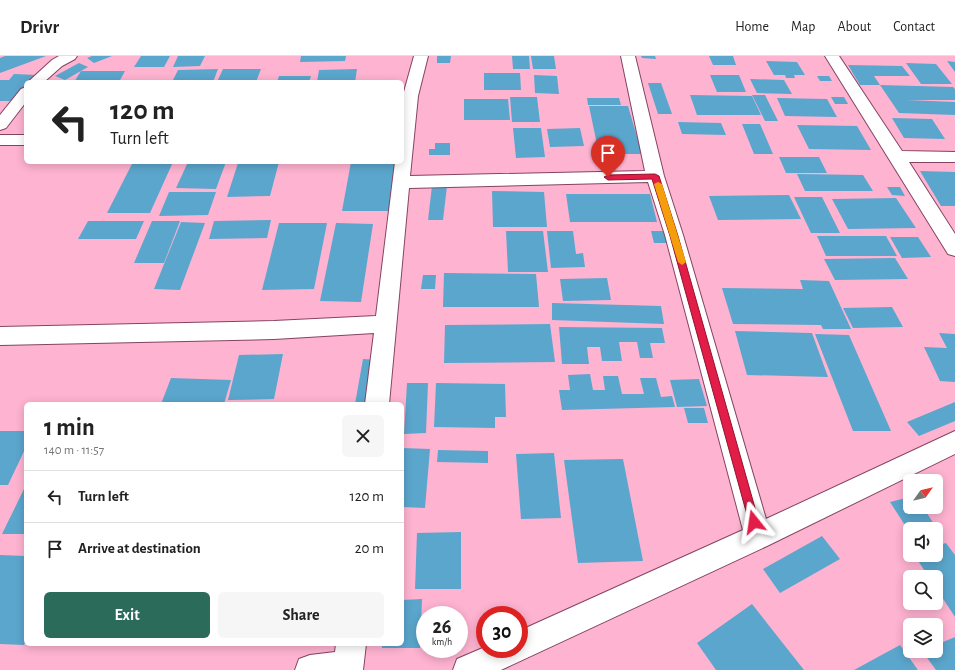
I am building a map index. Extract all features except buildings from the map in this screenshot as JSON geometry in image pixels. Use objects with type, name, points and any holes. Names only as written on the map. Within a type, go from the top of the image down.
[{"type":"street","points":[[37,80],[57,63],[70,56]]},
{"type":"street","points":[[404,142],[410,96],[421,56]]},
{"type":"street","points":[[628,56],[655,176],[674,236],[758,537]]},
{"type":"street","points":[[832,56],[955,249]]},
{"type":"street","points":[[0,125],[24,95]]},
{"type":"street","points":[[0,140],[24,140]]},
{"type":"street","points":[[897,156],[955,157]]},
{"type":"street","points":[[377,402],[402,164]]},
{"type":"street","points":[[401,182],[655,176]]},
{"type":"street","points":[[0,336],[266,330],[386,324]]},
{"type":"street","points":[[528,642],[758,537],[955,442]]},
{"type":"street","points":[[468,670],[494,658]]},
{"type":"street","points":[[310,670],[349,660]]},
{"type":"slow traffic","points":[[658,184],[682,262]]},
{"type":"route","points":[[608,177],[655,176],[674,236],[754,522]]}]
